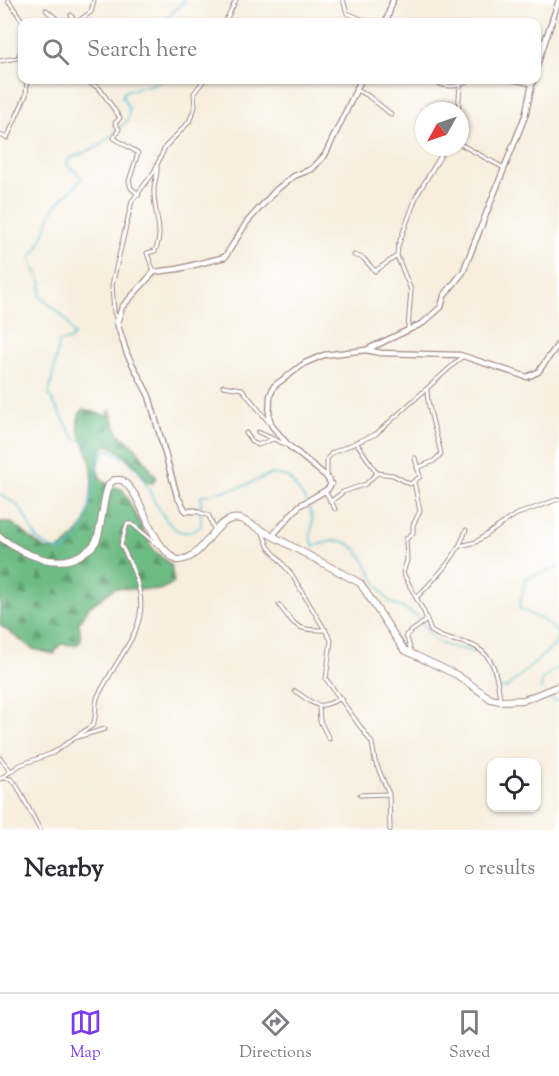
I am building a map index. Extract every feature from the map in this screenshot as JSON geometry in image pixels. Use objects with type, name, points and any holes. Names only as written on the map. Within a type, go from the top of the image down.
[{"type":"highway","points":[[0,537],[39,559],[63,560],[79,557],[96,542],[108,487],[116,479],[125,481],[162,546],[173,558],[184,560],[194,554],[225,521],[234,518],[263,534],[274,537],[364,587],[398,642],[413,655],[452,672],[487,697],[500,701],[524,700],[559,686]]},
{"type":"street","points":[[8,0],[20,18]]},
{"type":"street","points":[[82,18],[91,12],[94,0]]},
{"type":"street","points":[[227,18],[236,0]]},
{"type":"street","points":[[343,0],[350,15],[358,18]]},
{"type":"street","points":[[388,18],[393,0]]},
{"type":"street","points":[[541,57],[559,0]]},
{"type":"street","points":[[46,10],[55,18]]},
{"type":"street","points":[[541,41],[546,43]]},
{"type":"street","points":[[0,61],[18,58]]},
{"type":"street","points":[[0,135],[8,138],[21,110],[27,84]]},
{"type":"street","points":[[92,84],[100,88],[120,118],[115,123],[118,127],[114,138],[138,153],[129,182],[131,188],[139,195]]},
{"type":"street","points":[[201,84],[194,93],[195,107],[189,122],[165,147],[139,195],[132,201],[112,284],[114,312],[127,354],[149,396],[178,500],[187,512],[196,511],[207,515],[212,520],[215,533]]},
{"type":"street","points":[[117,320],[123,305],[154,272],[178,269],[225,257],[247,222],[276,190],[294,176],[312,169],[325,154],[359,84]]},
{"type":"street","points":[[439,84],[458,86],[462,84]]},
{"type":"street","points":[[272,426],[270,396],[274,386],[286,375],[324,355],[366,350],[423,323],[441,307],[444,297],[463,272],[525,116],[532,84]]},
{"type":"street","points":[[458,86],[458,102]]},
{"type":"street","points":[[355,90],[367,95],[391,114]]},
{"type":"street","points":[[469,149],[504,168]]},
{"type":"street","points":[[407,331],[411,290],[397,256],[410,211],[441,156]]},
{"type":"street","points":[[154,272],[147,253],[155,251],[160,239],[160,224],[154,211],[157,165]]},
{"type":"street","points":[[354,255],[363,258],[375,271],[397,256]]},
{"type":"street","points":[[366,350],[381,353],[463,356],[527,377],[538,372],[559,343]]},
{"type":"street","points":[[327,477],[327,459],[332,453],[376,434],[463,356]]},
{"type":"street","points":[[223,386],[242,389],[289,446],[327,477],[331,484],[325,491],[305,502],[287,517],[274,537]]},
{"type":"street","points":[[417,468],[434,461],[441,454],[432,413],[427,403],[427,390]]},
{"type":"street","points":[[258,432],[289,446]]},
{"type":"street","points":[[246,433],[252,442],[258,445],[273,439]]},
{"type":"street","points":[[356,442],[377,473],[393,475],[410,484],[420,477],[415,458]]},
{"type":"street","points":[[330,502],[343,492],[366,484],[377,473]]},
{"type":"street","points":[[414,482],[420,511],[412,525],[413,533],[406,538],[407,560],[403,573],[428,627],[436,635],[476,646],[496,668],[500,701]]},
{"type":"street","points":[[325,491],[335,508]]},
{"type":"street","points":[[460,546],[476,542],[515,515],[559,499]]},
{"type":"street","points":[[1,779],[11,771],[39,757],[53,753],[93,725],[96,718],[98,694],[131,644],[141,616],[140,590],[131,564],[121,545],[127,524],[132,524],[162,546]]},
{"type":"street","points":[[416,598],[440,576],[460,546],[466,530]]},
{"type":"street","points":[[263,534],[326,630],[332,647],[326,679],[369,737],[389,795],[390,830]]},
{"type":"street","points":[[279,605],[297,627],[306,630],[326,630]]},
{"type":"street","points":[[413,655],[405,636],[425,623]]},
{"type":"street","points":[[295,691],[319,707],[324,707],[340,698]]},
{"type":"street","points":[[319,707],[320,721],[328,739]]},
{"type":"street","points":[[72,739],[95,734],[105,729]]},
{"type":"street","points":[[0,758],[11,771]]},
{"type":"street","points":[[1,779],[11,779],[16,784],[40,830]]},
{"type":"street","points":[[360,795],[389,795]]},
{"type":"green space","points":[[83,409],[107,416],[110,411],[118,433],[136,448],[156,477],[153,483],[147,482],[130,460],[108,444],[101,452],[98,468],[101,478],[109,485],[123,490],[153,550],[171,565],[174,583],[159,590],[115,588],[89,607],[79,622],[81,641],[76,645],[60,644],[54,654],[33,649],[0,625],[0,522],[9,522],[43,547],[52,550],[62,548],[82,527],[88,515],[92,477],[91,463],[78,426]]},
{"type":"waterway","points":[[167,18],[185,0]]},
{"type":"waterway","points":[[100,457],[90,442],[75,439],[49,395],[59,342],[70,340],[74,335],[65,318],[40,296],[42,283],[30,258],[38,247],[56,205],[82,177],[67,165],[69,159],[99,146],[128,120],[129,108],[122,96],[125,91],[155,84]]},
{"type":"waterway","points":[[0,494],[16,504],[43,544],[63,551],[75,541],[83,528],[88,514],[96,470],[107,449],[124,458],[138,470],[163,515],[180,531],[190,532],[201,526],[201,496],[241,487],[271,474],[288,477],[309,507],[312,523],[311,539],[314,546],[340,541],[356,549],[388,600],[417,616],[431,636],[441,644],[469,650],[486,660],[492,670],[496,686]]},
{"type":"waterway","points":[[501,688],[505,689],[556,644],[557,632],[544,621],[519,608],[526,578],[559,567]]},
{"type":"waterway","points":[[541,690],[542,679],[559,666]]},
{"type":"waterway","points":[[545,693],[552,700],[559,701]]}]
